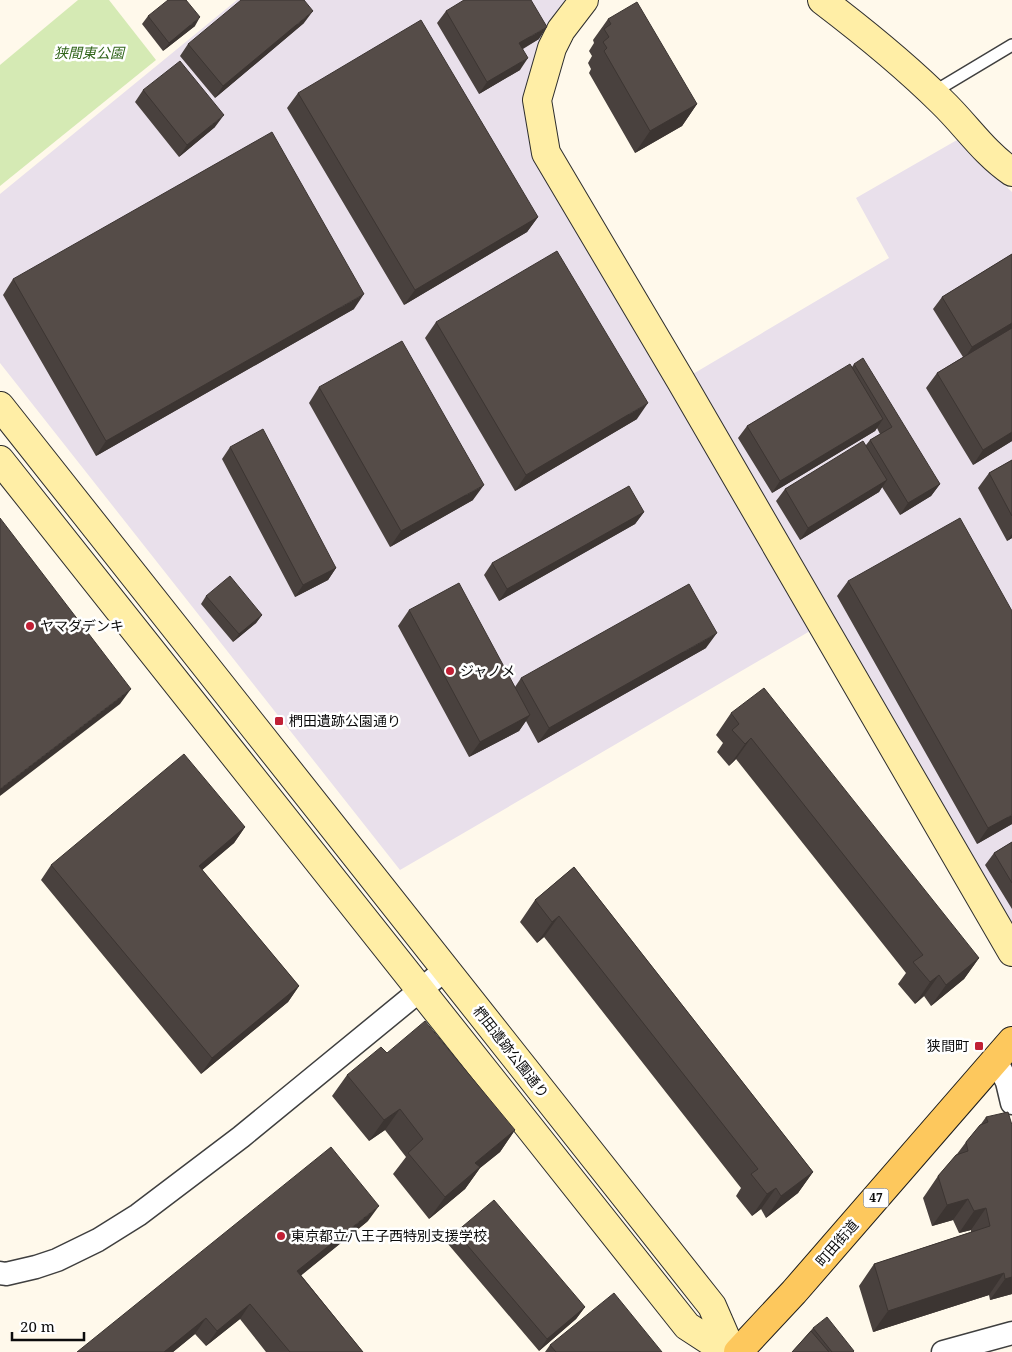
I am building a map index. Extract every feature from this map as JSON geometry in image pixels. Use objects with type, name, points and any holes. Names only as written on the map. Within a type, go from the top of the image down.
[{"type":"main road","name":"町田街道","points":[[738,1352],[794,1292],[1004,1051]]},
{"type":"street","points":[[584,0],[561,30],[552,48],[537,100],[546,152],[1012,952]]},
{"type":"street","points":[[822,0],[882,47],[932,92],[985,150],[1012,172]]},
{"type":"street","name":"椚田遺跡公園通り","points":[[0,406],[712,1306],[732,1352]]},
{"type":"street","points":[[0,460],[687,1326],[727,1352]]},
{"type":"street","points":[[0,1274],[36,1267],[58,1260],[98,1240],[138,1214],[241,1137],[446,969]]},
{"type":"street","points":[[1004,1051],[1007,1082],[1012,1103]]},
{"type":"street","points":[[943,1352],[1012,1333]]},
{"type":"lane","points":[[932,92],[1012,45]]},
{"type":"shaded area","points":[[237,0],[584,0],[553,43],[546,152],[681,381],[889,258],[856,198],[957,140],[1012,192],[1012,952],[822,624],[400,870],[0,363],[0,194]]},
{"type":"green space","name":"狭間東公園","points":[[78,0],[109,0],[156,60],[0,186],[0,65]]},
{"type":"building","points":[[168,0],[186,0],[200,17],[169,43],[148,16]]},
{"type":"building","points":[[241,0],[304,0],[313,11],[223,86],[188,44]]},
{"type":"building","points":[[464,0],[531,0],[547,27],[519,43],[528,58],[487,82],[446,11]]},
{"type":"building","points":[[637,2],[697,104],[650,131],[604,51],[607,48],[603,42],[609,37],[604,29],[611,24],[608,19]]},
{"type":"building","points":[[421,20],[538,217],[415,290],[298,93]]},
{"type":"building","points":[[180,61],[224,115],[187,145],[143,90]]},
{"type":"building","points":[[272,132],[364,294],[106,441],[13,279]]},
{"type":"building","points":[[557,251],[648,403],[526,475],[436,322]]},
{"type":"building","points":[[1012,254],[1012,323],[972,347],[942,297]]},
{"type":"building","points":[[1012,328],[1012,432],[983,450],[937,373]]},
{"type":"building","points":[[402,341],[484,485],[401,531],[319,387]]},
{"type":"building","points":[[863,358],[940,484],[908,503],[870,440],[892,427],[854,364]]},
{"type":"building","points":[[850,364],[883,419],[780,481],[747,426]]},
{"type":"building","points":[[263,429],[336,568],[303,585],[230,447]]},
{"type":"building","points":[[863,441],[887,480],[808,528],[785,489]]},
{"type":"building","points":[[1012,460],[1012,516],[989,473]]},
{"type":"building","points":[[629,486],[644,512],[507,589],[492,563]]},
{"type":"building","name":"ヤマダデンキ","points":[[0,518],[131,689],[0,789]]},
{"type":"building","points":[[960,518],[1012,611],[1012,815],[988,828],[848,581]]},
{"type":"building","points":[[230,576],[262,615],[239,634],[206,596]]},
{"type":"building","points":[[459,583],[530,715],[480,742],[409,610]]},
{"type":"building","points":[[689,584],[717,633],[549,728],[521,678]]},
{"type":"building","points":[[764,688],[979,958],[946,985],[939,975],[930,982],[913,962],[923,955],[751,738],[745,744],[732,730],[739,724],[731,713]]},
{"type":"building","points":[[184,754],[245,827],[199,866],[299,986],[212,1058],[51,865]]},
{"type":"building","points":[[1012,842],[1012,883],[994,853]]},
{"type":"building","points":[[574,867],[813,1172],[781,1196],[776,1188],[767,1194],[751,1174],[758,1169],[559,916],[552,922],[535,900]]},
{"type":"building","points":[[425,1021],[515,1130],[475,1163],[480,1167],[445,1197],[408,1153],[423,1139],[400,1109],[384,1120],[347,1075],[381,1047],[387,1053]]},
{"type":"building","points":[[1008,1112],[1012,1125],[1012,1277],[1005,1279],[1004,1273],[888,1311],[874,1264],[990,1226],[986,1208],[974,1211],[968,1199],[947,1205],[938,1176],[956,1155],[968,1151],[966,1142],[980,1125],[988,1122],[986,1117]]},
{"type":"building","points":[[331,1147],[379,1206],[297,1271],[363,1352],[290,1352],[250,1304],[217,1331],[206,1318],[164,1352],[77,1352]]},
{"type":"building","points":[[494,1200],[585,1307],[547,1339],[456,1232]]},
{"type":"building","points":[[614,1293],[662,1352],[556,1352],[550,1345]]},
{"type":"building","points":[[827,1317],[853,1352],[832,1352],[813,1328]]},
{"type":"building","points":[[811,1331],[829,1352],[792,1352]]},
{"type":"place","name":"ヤマダデンキ","points":[[30,626]]},
{"type":"place","name":"ジャノメ","points":[[450,671]]},
{"type":"place","name":"椚田遺跡公園通り","points":[[279,721]]},
{"type":"place","name":"狭間町","points":[[979,1046]]},
{"type":"place","name":"東京都立八王子西特別支援学校","points":[[281,1236]]}]
